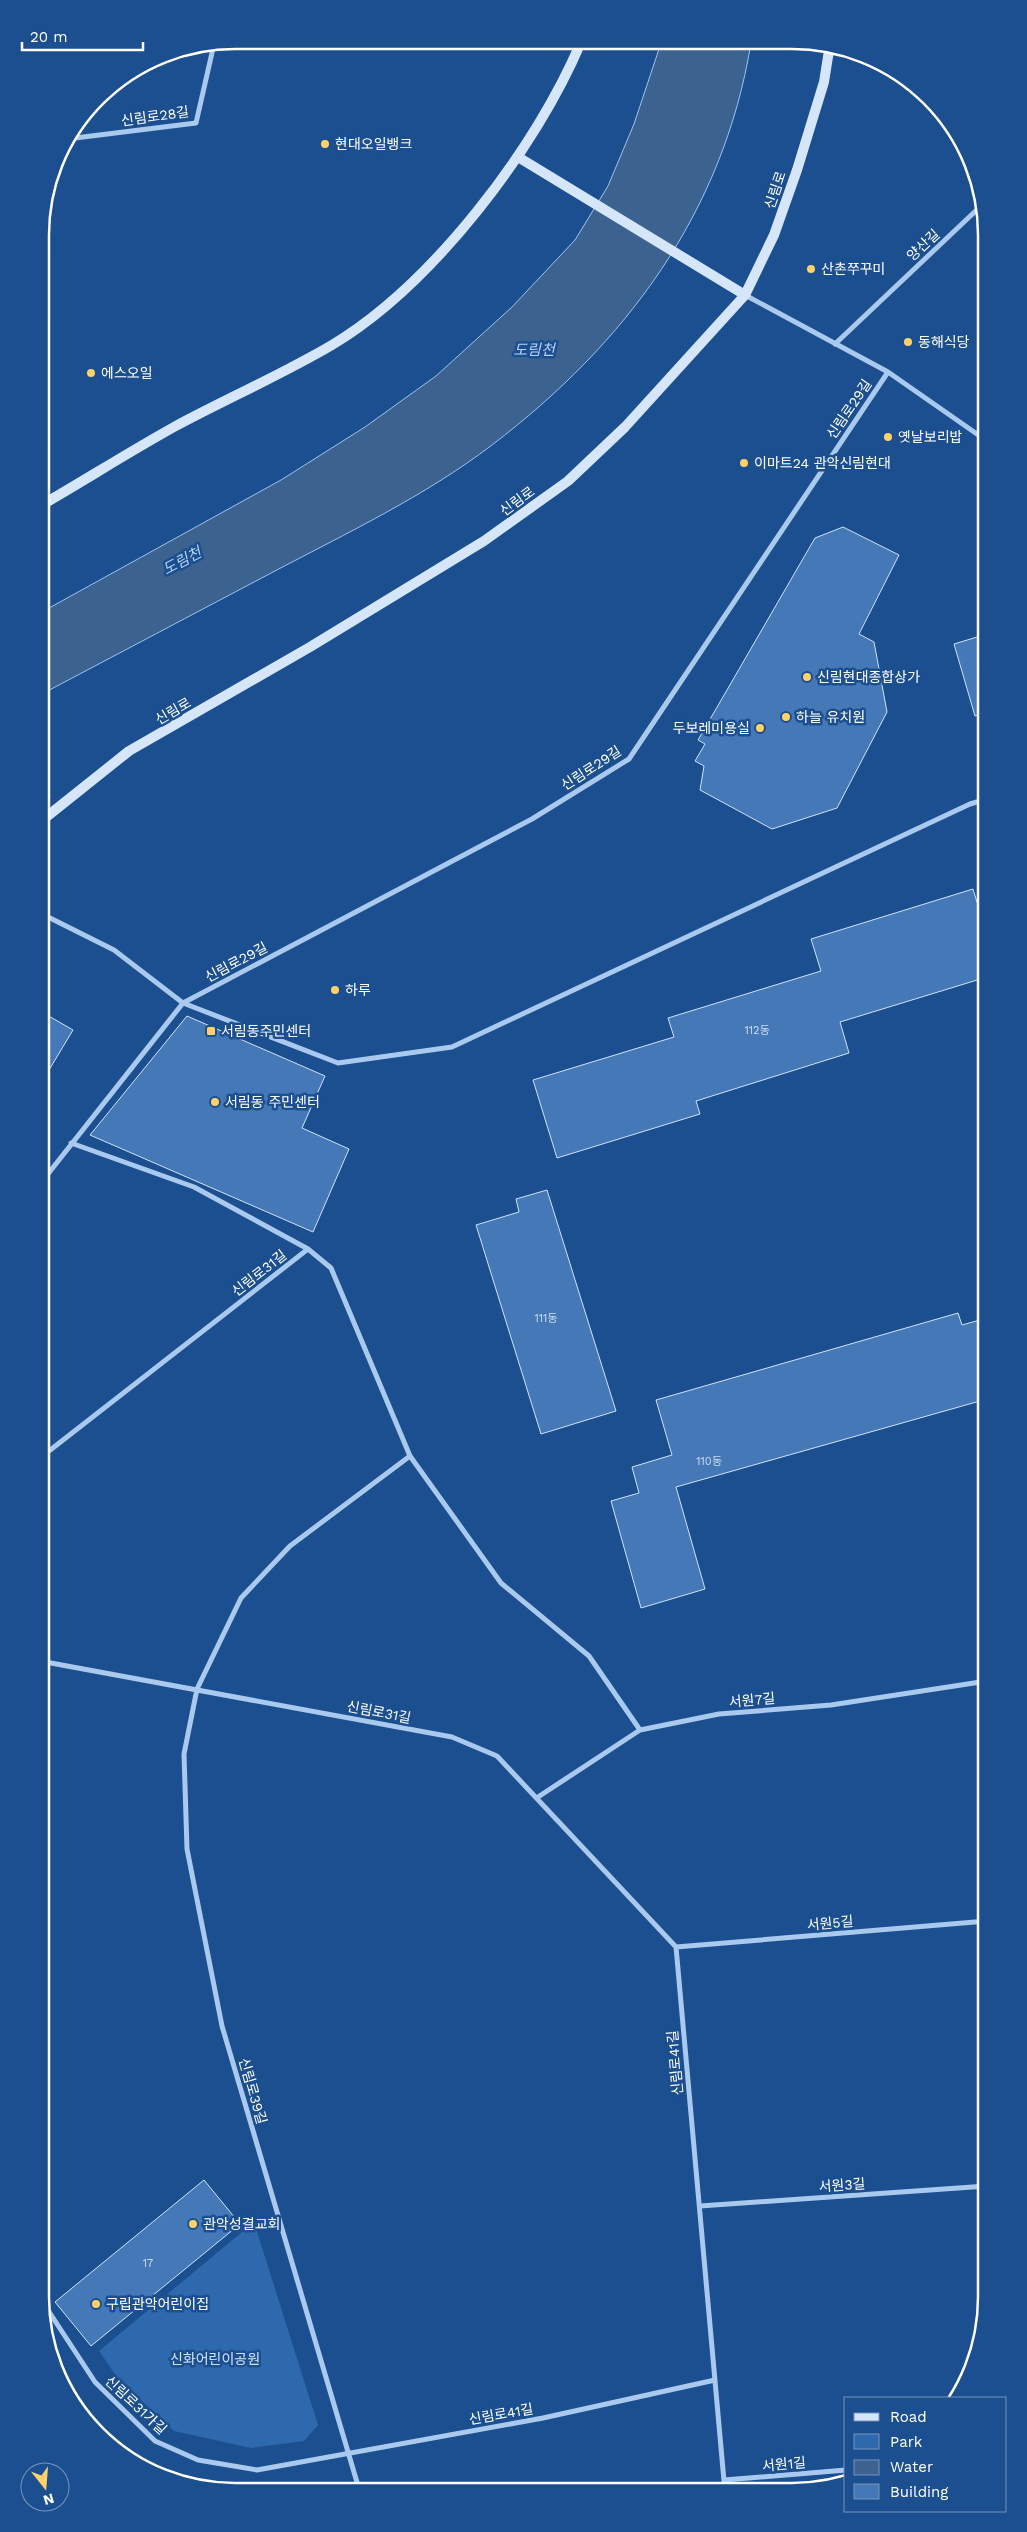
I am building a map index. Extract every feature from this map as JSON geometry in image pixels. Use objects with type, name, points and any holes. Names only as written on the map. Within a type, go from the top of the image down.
[{"type":"main road","points":[[49,501],[174,428],[333,344],[394,299],[446,248],[518,157],[568,73],[578,49]]},
{"type":"main road","name":"신림로","points":[[49,815],[129,751],[310,647],[484,542],[568,481],[625,427],[745,295],[774,235],[797,170],[824,82],[829,52]]},
{"type":"main road","points":[[518,157],[745,295]]},
{"type":"street","name":"신림로28길","points":[[76,138],[196,123],[213,50]]},
{"type":"street","name":"양산길","points":[[835,344],[977,210]]},
{"type":"street","points":[[745,295],[888,372],[978,434]]},
{"type":"street","name":"신림로29길","points":[[49,1172],[182,1003],[532,819],[629,759],[888,372]]},
{"type":"street","points":[[49,918],[114,950],[182,1003],[338,1063],[452,1047],[978,802]]},
{"type":"street","points":[[71,1143],[194,1187],[308,1250]]},
{"type":"street","name":"신림로31길","points":[[49,1451],[308,1250],[331,1268],[410,1456],[501,1584],[590,1656],[640,1730]]},
{"type":"street","points":[[197,1689],[241,1598],[290,1546],[410,1456]]},
{"type":"street","name":"신림로31길","points":[[49,1663],[452,1737],[497,1756],[538,1797]]},
{"type":"street","name":"서원7길","points":[[538,1797],[640,1730],[719,1714],[832,1705],[978,1682]]},
{"type":"street","name":"신림로39길","points":[[197,1689],[184,1754],[187,1849],[222,2026],[357,2483]]},
{"type":"street","points":[[538,1797],[676,1946]]},
{"type":"street","name":"서원5길","points":[[676,1946],[978,1922]]},
{"type":"street","name":"신림로41길","points":[[676,1946],[724,2483]]},
{"type":"street","name":"서원3길","points":[[700,2206],[978,2187]]},
{"type":"street","name":"신림로31가길","points":[[49,2312],[95,2382],[155,2441],[198,2460],[257,2470],[348,2452]]},
{"type":"street","name":"신림로41길","points":[[348,2452],[543,2418],[715,2380]]},
{"type":"street","name":"서원1길","points":[[724,2480],[844,2470]]},
{"type":"green space","name":"신화어린이공원","points":[[254,2222],[318,2425],[304,2441],[251,2448],[174,2431],[119,2380],[99,2351]]},
{"type":"water","name":"도림천","points":[[659,49],[750,49],[737,105],[718,163],[692,218],[661,270],[625,318],[585,363],[540,405],[466,464],[413,497],[49,690],[49,608],[281,480],[365,427],[436,376],[512,307],[575,240],[608,186],[634,124]]},
{"type":"building","name":"신림현대종합상가","points":[[843,527],[899,555],[859,634],[874,642],[887,712],[837,808],[772,829],[700,790],[704,766],[695,761],[705,744],[698,740],[815,538]]},
{"type":"building","points":[[978,637],[978,715],[975,716],[954,644]]},
{"type":"building","points":[[973,889],[978,905],[978,980],[840,1022],[849,1053],[696,1101],[700,1114],[557,1158],[533,1080],[674,1037],[668,1018],[821,971],[811,939]]},
{"type":"building","points":[[49,1016],[73,1030],[49,1070]]},
{"type":"building","name":"서림동 주민센터","points":[[187,1016],[325,1076],[302,1128],[349,1149],[313,1232],[90,1135]]},
{"type":"building","points":[[547,1190],[616,1411],[541,1434],[476,1225],[519,1212],[516,1199]]},
{"type":"building","points":[[958,1313],[962,1325],[978,1321],[978,1402],[676,1487],[705,1589],[641,1608],[611,1501],[639,1493],[632,1467],[672,1455],[656,1400]]},
{"type":"building","points":[[204,2180],[240,2224],[91,2346],[55,2302]]},
{"type":"place","name":"현대오일뱅크","points":[[325,144]]},
{"type":"place","name":"산촌쭈꾸미","points":[[811,269]]},
{"type":"place","name":"동해식당","points":[[908,342]]},
{"type":"place","name":"에스오일","points":[[91,373]]},
{"type":"place","name":"옛날보리밥","points":[[888,437]]},
{"type":"place","name":"이마트24 관악신림현대","points":[[744,463]]},
{"type":"place","name":"신림현대종합상가","points":[[807,677]]},
{"type":"place","name":"하늘 유치원","points":[[786,717]]},
{"type":"place","name":"두보레미용실","points":[[760,728]]},
{"type":"place","name":"하루","points":[[335,990]]},
{"type":"place","name":"서림동주민센터","points":[[211,1031]]},
{"type":"place","name":"서림동 주민센터","points":[[215,1102]]},
{"type":"place","name":"관악성결교회","points":[[193,2224]]},
{"type":"place","name":"구립관악어린이집","points":[[96,2304]]}]
